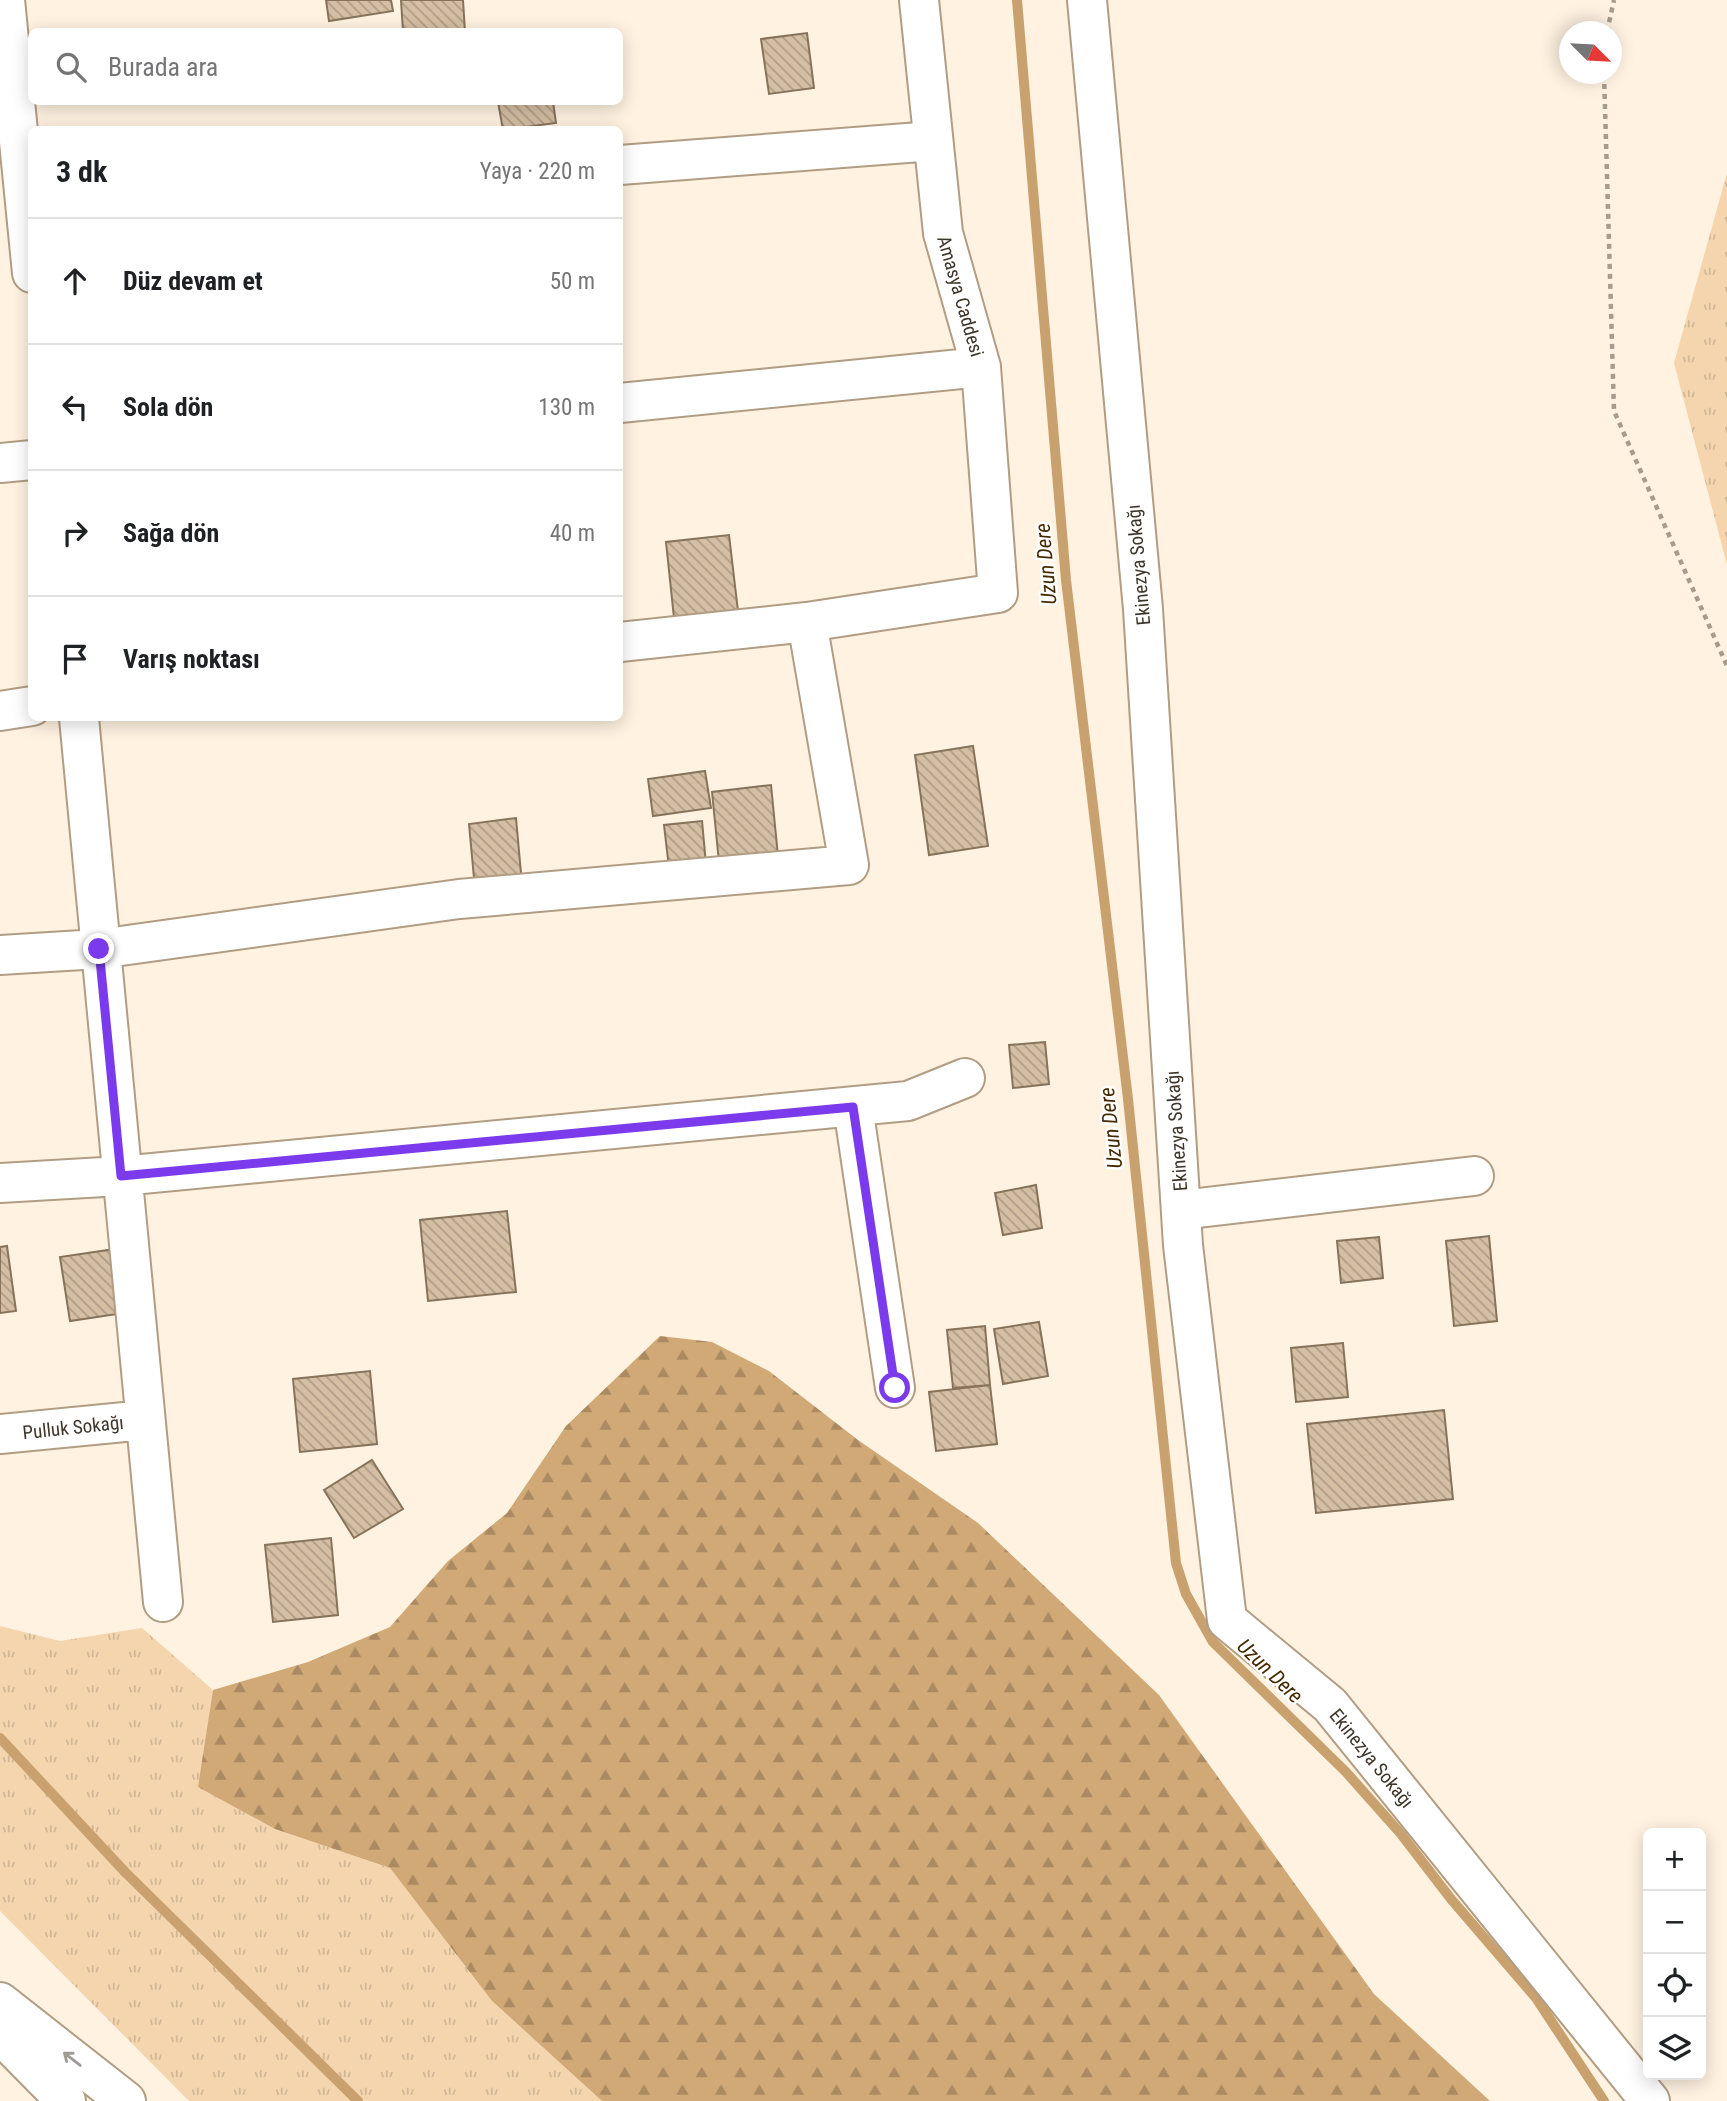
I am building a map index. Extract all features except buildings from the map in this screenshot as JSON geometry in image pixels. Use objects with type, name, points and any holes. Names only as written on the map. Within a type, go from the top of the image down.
[{"type":"main road","points":[[5,0],[19,212],[28,254]]},
{"type":"main road","name":"Amasya Caddesi","points":[[807,622],[998,593],[981,367],[943,233],[919,0]]},
{"type":"main road","name":"Ekinezya Sokağı","points":[[1087,0],[1143,609],[1181,1210],[1227,1620],[1330,1705],[1650,2101]]},
{"type":"main road","points":[[623,165],[933,141]]},
{"type":"main road","points":[[623,402],[981,367]]},
{"type":"main road","points":[[0,463],[28,460]]},
{"type":"main road","points":[[0,955],[99,949],[459,899],[849,865],[807,622],[623,642]]},
{"type":"main road","points":[[0,711],[28,707]]},
{"type":"main road","points":[[79,721],[163,1602]]},
{"type":"main road","points":[[0,1183],[121,1176],[853,1107],[908,1101],[965,1078]]},
{"type":"main road","points":[[853,1107],[895,1388]]},
{"type":"main road","points":[[1181,1210],[1474,1176]]},
{"type":"main road","name":"Pulluk Sokağı","points":[[0,1434],[145,1420]]},
{"type":"main road","points":[[0,2002],[126,2101]]},
{"type":"main road","points":[[0,2034],[66,2101]]},
{"type":"path","points":[[1609,21],[1614,0]]},
{"type":"path","points":[[1604,84],[1614,411],[1727,666]]},
{"type":"green space","points":[[1727,173],[1727,565],[1674,363]]},
{"type":"green space","points":[[660,1336],[712,1342],[769,1371],[858,1440],[978,1523],[1159,1695],[1374,1994],[1490,2101],[602,2101],[492,2001],[390,1868],[275,1829],[198,1787],[213,1690],[308,1662],[390,1627],[448,1561],[507,1513],[566,1426]]},
{"type":"green space","points":[[0,1626],[60,1641],[142,1628],[213,1690],[199,1787],[275,1829],[390,1868],[492,2001],[602,2101],[189,2101],[0,1911]]},
{"type":"waterway","name":"Uzun Dere","points":[[1017,0],[1066,580],[1128,1099],[1176,1563],[1186,1594],[1213,1642],[1346,1772],[1401,1834],[1451,1899],[1536,1998],[1604,2101]]},
{"type":"waterway","points":[[0,1738],[126,1873],[358,2101]]},
{"type":"route","points":[[99,949],[121,1176],[853,1107],[895,1388]]}]
